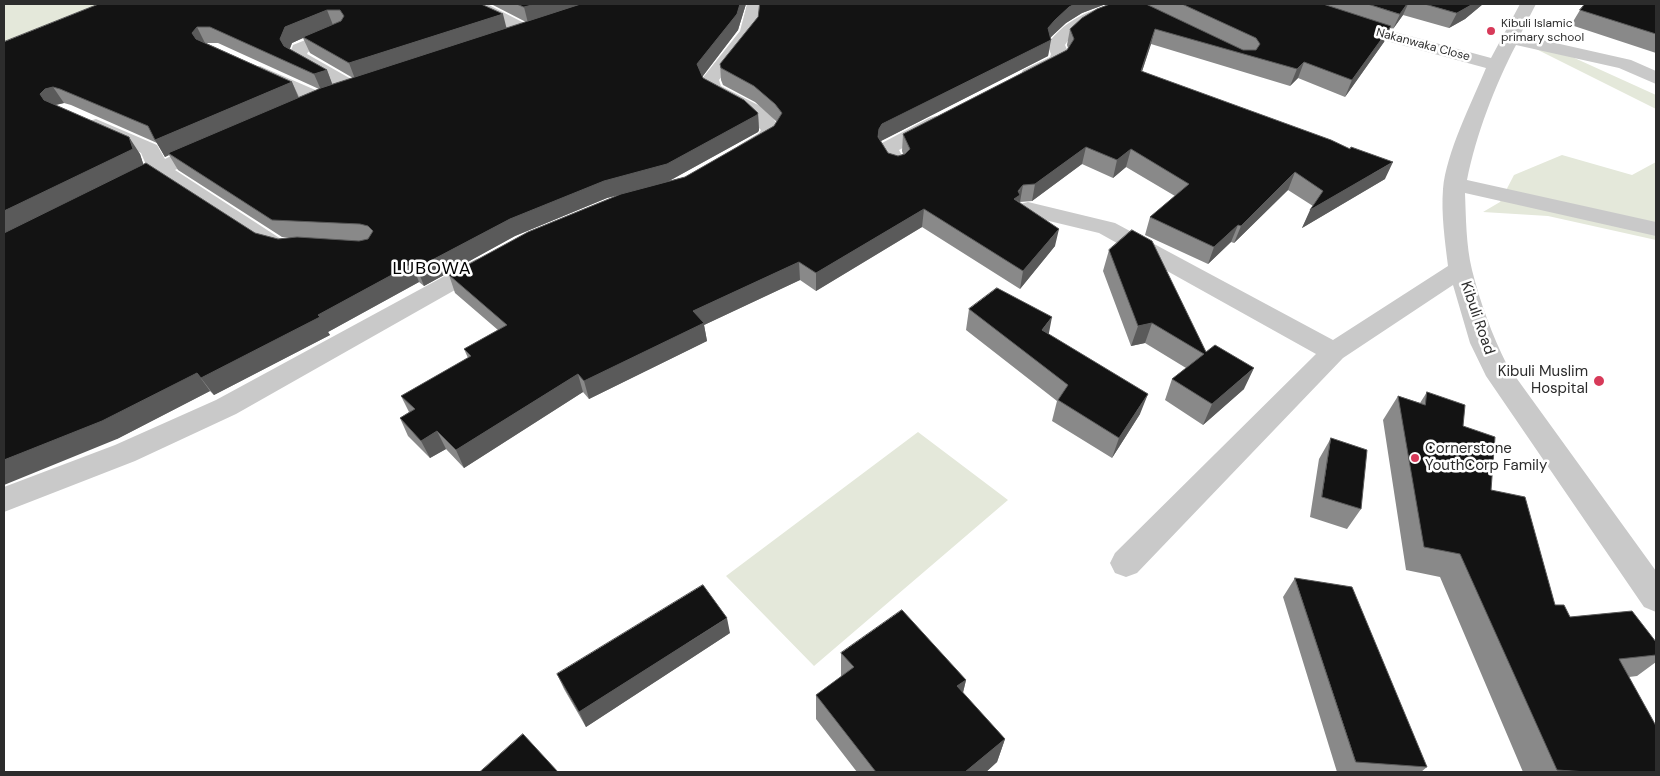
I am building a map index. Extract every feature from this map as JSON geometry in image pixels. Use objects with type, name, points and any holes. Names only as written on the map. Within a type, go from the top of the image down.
[{"type":"street","points":[[477,4],[483,9],[535,28],[499,40]]},
{"type":"street","points":[[721,164],[767,137],[771,130],[766,121],[752,110],[713,88],[710,80],[748,32],[755,4]]},
{"type":"street","name":"Nakanwaka Close","points":[[1293,4],[1378,33],[1496,65]]},
{"type":"street","name":"Kibuli Road","points":[[1528,4],[1496,65],[1461,156],[1455,184],[1455,225],[1460,269],[1482,343],[1496,369],[1656,597]]},
{"type":"street","points":[[1013,83],[1057,60],[1060,54],[1056,45],[1062,35],[1080,22],[1129,5]]},
{"type":"street","points":[[293,110],[362,85],[298,56],[299,49],[340,31]]},
{"type":"street","points":[[1510,38],[1625,64],[1656,78]]},
{"type":"street","points":[[247,66],[320,99]]},
{"type":"street","points":[[896,165],[889,153],[889,147],[951,115]]},
{"type":"street","points":[[80,118],[150,149],[158,169],[273,244],[287,248],[306,246]]},
{"type":"street","points":[[106,195],[158,169],[221,142]]},
{"type":"street","points":[[1455,184],[1656,229]]},
{"type":"street","points":[[1028,209],[1107,228],[1334,352]]},
{"type":"street","points":[[4,500],[125,453],[226,407],[507,252]]},
{"type":"street","points":[[1126,563],[1334,352],[1460,269]]},
{"type":"shaded area","points":[[4,4],[110,4],[4,43]]},
{"type":"shaded area","points":[[1537,41],[1656,95],[1656,109],[1536,49]]},
{"type":"shaded area","points":[[1562,155],[1632,175],[1656,162],[1656,240],[1548,216],[1483,212],[1500,202],[1514,175]]},
{"type":"shaded area","points":[[918,432],[1008,500],[814,666],[726,576]]},
{"type":"building","points":[[99,4],[481,4],[503,14],[349,63],[303,37],[341,21],[344,16],[340,10],[327,10],[285,27],[280,39],[284,46],[327,70],[314,74],[210,27],[197,27],[192,33],[196,39],[292,82],[155,140],[148,126],[60,89],[53,87],[45,89],[40,94],[44,100],[129,137],[133,149],[4,211],[4,42]]},
{"type":"building","points":[[517,4],[536,4],[524,7]]},
{"type":"building","points":[[581,4],[740,4],[737,14],[697,64],[703,78],[744,100],[758,113],[757,115],[667,164],[604,181],[510,219],[417,268],[412,264],[318,315],[320,317],[201,378],[197,373],[102,421],[4,460],[4,233],[146,163],[255,233],[278,239],[297,237],[359,241],[368,239],[373,231],[368,226],[360,224],[272,220],[168,153],[321,88]]},
{"type":"building","points":[[760,4],[1075,4],[1069,7],[1048,28],[1051,40],[882,124],[878,137],[888,153],[898,156],[905,154],[910,149],[903,134],[1067,50],[1074,39],[1070,29],[1082,18],[1110,4],[1146,4],[1243,50],[1256,50],[1260,44],[1256,38],[1182,4],[1323,4],[1391,26],[1352,80],[1304,62],[1297,69],[1155,29],[1141,71],[1331,140],[1350,149],[1351,147],[1393,162],[1310,210],[1323,191],[1295,172],[1241,226],[1238,225],[1214,247],[1150,217],[1189,184],[1131,149],[1117,160],[1086,147],[1035,184],[1023,185],[1018,191],[1020,195],[1014,199],[1059,229],[1023,271],[924,209],[816,273],[799,262],[693,311],[704,323],[584,381],[578,374],[456,450],[437,431],[421,441],[400,418],[415,409],[401,396],[471,356],[464,349],[507,325],[449,275],[528,232],[621,194],[685,177],[774,126],[782,113],[775,104],[754,86],[721,68],[720,64],[758,17]]},
{"type":"building","points":[[1368,4],[1407,4],[1400,14]]},
{"type":"building","points":[[1425,4],[1473,4],[1457,13]]},
{"type":"building","points":[[1585,4],[1656,4],[1656,34],[1580,10]]},
{"type":"building","points":[[1132,230],[1152,241],[1206,352],[1215,345],[1254,368],[1212,404],[1172,379],[1204,354],[1152,323],[1138,326],[1109,250]]},
{"type":"building","points":[[997,288],[1052,317],[1042,330],[1148,394],[1119,438],[1058,400],[1068,385],[969,309]]},
{"type":"building","points":[[1427,392],[1465,405],[1463,426],[1495,437],[1491,490],[1525,497],[1555,605],[1564,605],[1570,617],[1632,611],[1656,642],[1656,655],[1619,659],[1656,726],[1656,772],[1557,770],[1460,554],[1424,547],[1398,396],[1425,405]]},
{"type":"building","points":[[1331,438],[1367,450],[1361,509],[1322,497]]},
{"type":"building","points":[[1295,578],[1352,587],[1427,767],[1356,762]]},
{"type":"building","points":[[703,585],[727,618],[579,712],[557,674]]},
{"type":"building","points":[[902,610],[966,680],[957,686],[1005,739],[965,772],[876,772],[816,695],[854,667],[841,653]]},
{"type":"building","points":[[523,734],[558,772],[480,772]]},
{"type":"place","name":"Kibuli Islamic primary school","points":[[1491,31]]},
{"type":"place","name":"Kibuli Muslim Hospital","points":[[1599,381]]},
{"type":"place","name":"Cornerstone YouthCorp Family","points":[[1415,458]]},
{"type":"district","name":"LUBOWA","points":[[432,269]]}]
